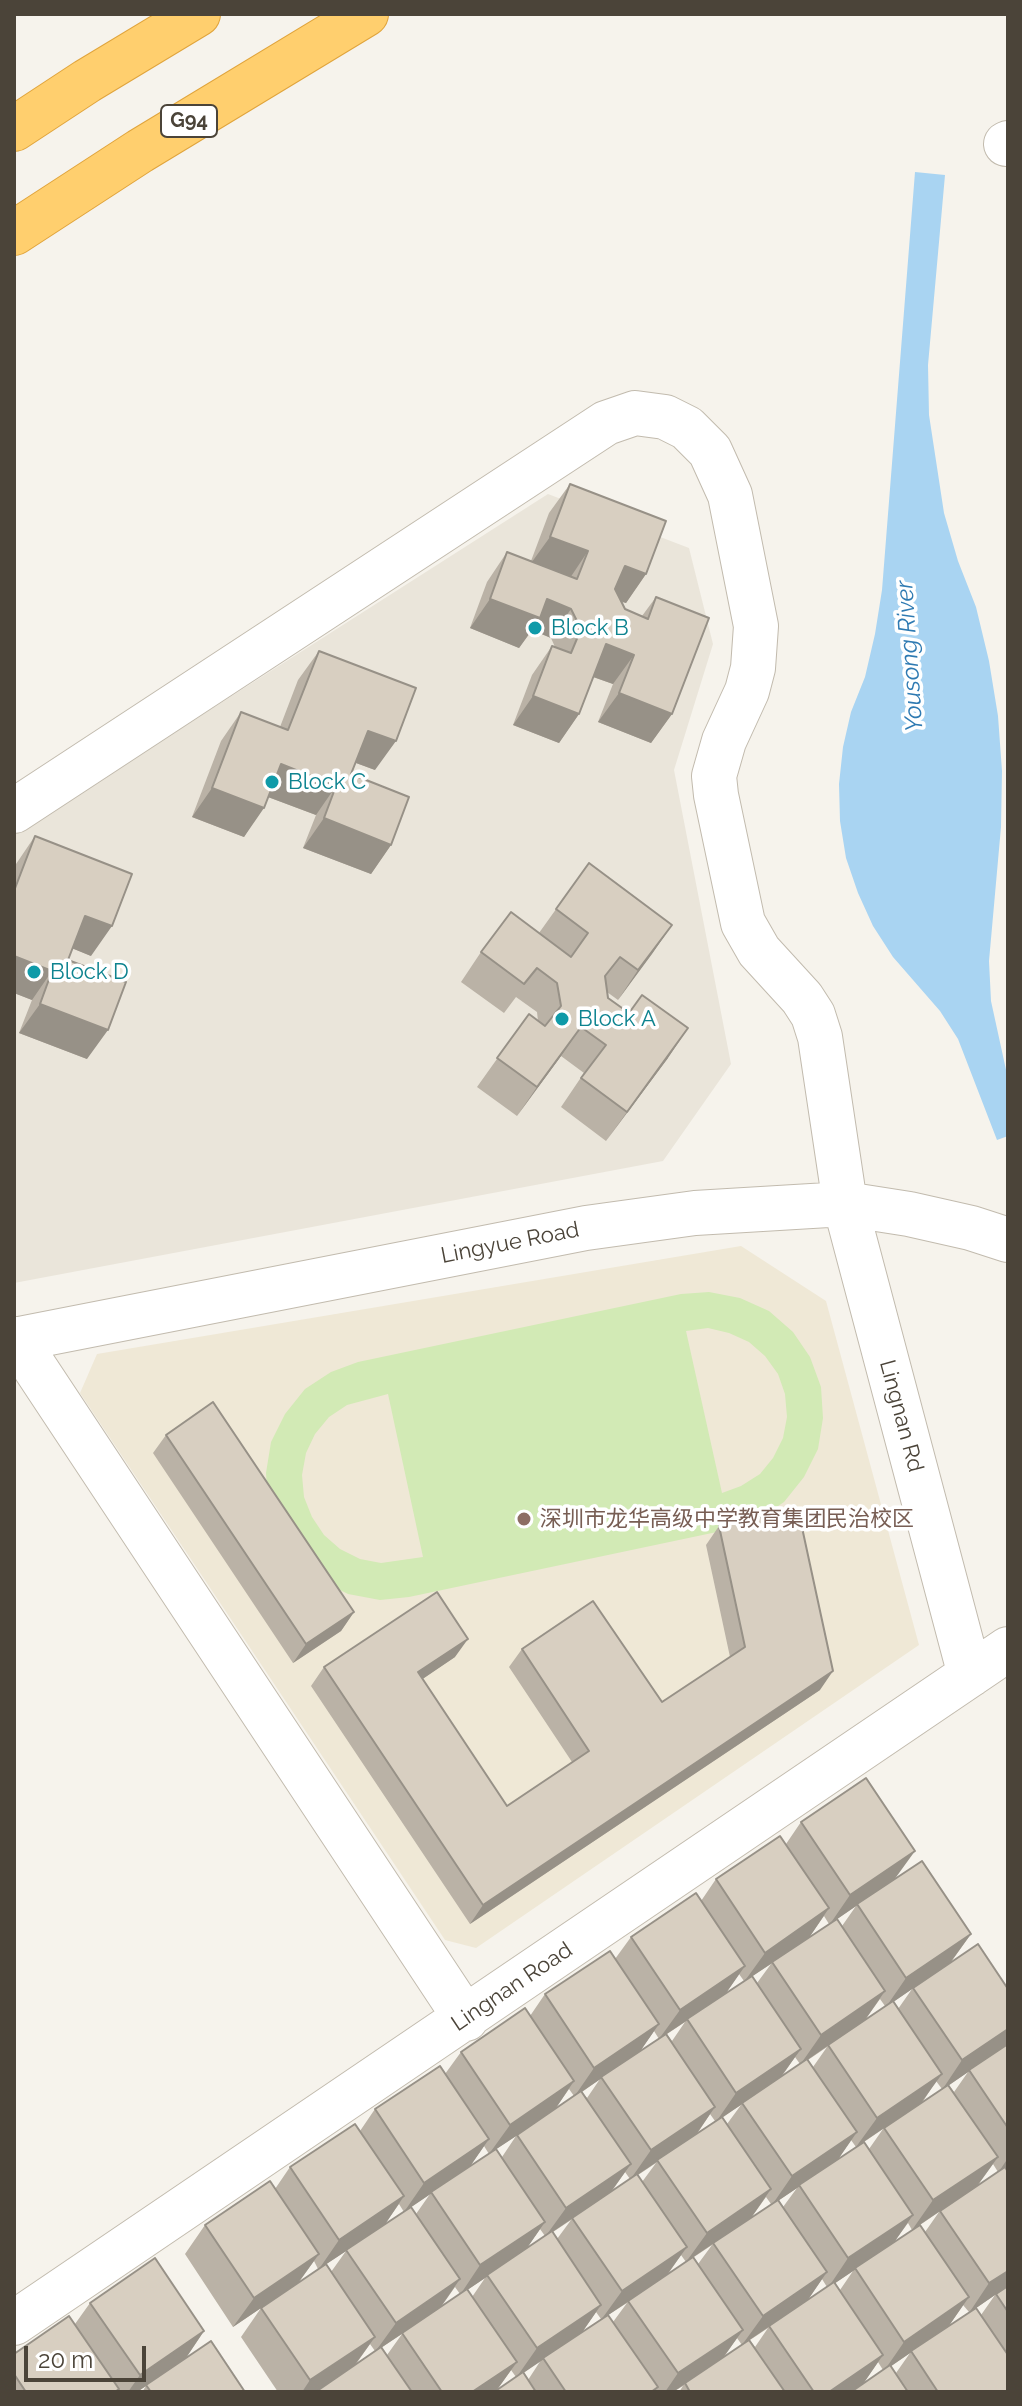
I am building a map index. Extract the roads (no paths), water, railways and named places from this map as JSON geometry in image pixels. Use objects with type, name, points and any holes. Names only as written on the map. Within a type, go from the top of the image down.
[{"type":"highway","points":[[14,129],[198,14]]},
{"type":"highway","name":"G94","points":[[14,233],[140,151],[366,14]]},
{"type":"street","name":"Lingnan Rd","points":[[14,811],[606,423],[635,413],[665,417],[687,428],[710,451],[730,495],[756,626],[757,648],[747,691],[718,759],[714,776],[743,923],[759,951],[802,998],[813,1015],[820,1037],[845,1204],[970,1675]]},
{"type":"street","name":"Lingyue Road","points":[[15,1339],[586,1228],[695,1213],[845,1204],[909,1214],[1008,1240]]},
{"type":"street","points":[[15,1339],[466,2019]]},
{"type":"street","name":"Lingnan Road","points":[[14,2323],[1008,1649]]},
{"type":"water","name":"Yousong River","points":[[915,172],[945,175],[928,365],[929,415],[944,513],[976,607],[998,716],[1002,771],[1001,827],[989,961],[991,1001],[1008,1079],[1008,1136],[997,1140],[958,1039],[940,1011],[893,957],[873,926],[846,858],[840,821],[839,784],[843,747],[851,712],[865,677],[882,590]]},
{"type":"place","name":"Block B","points":[[535,628]]},
{"type":"place","name":"Block C","points":[[272,782]]},
{"type":"place","name":"Block D","points":[[34,972]]},
{"type":"place","name":"Block A","points":[[562,1019]]},
{"type":"place","name":"深圳市龙华高级中学教育集团民治校区","points":[[524,1519]]}]
